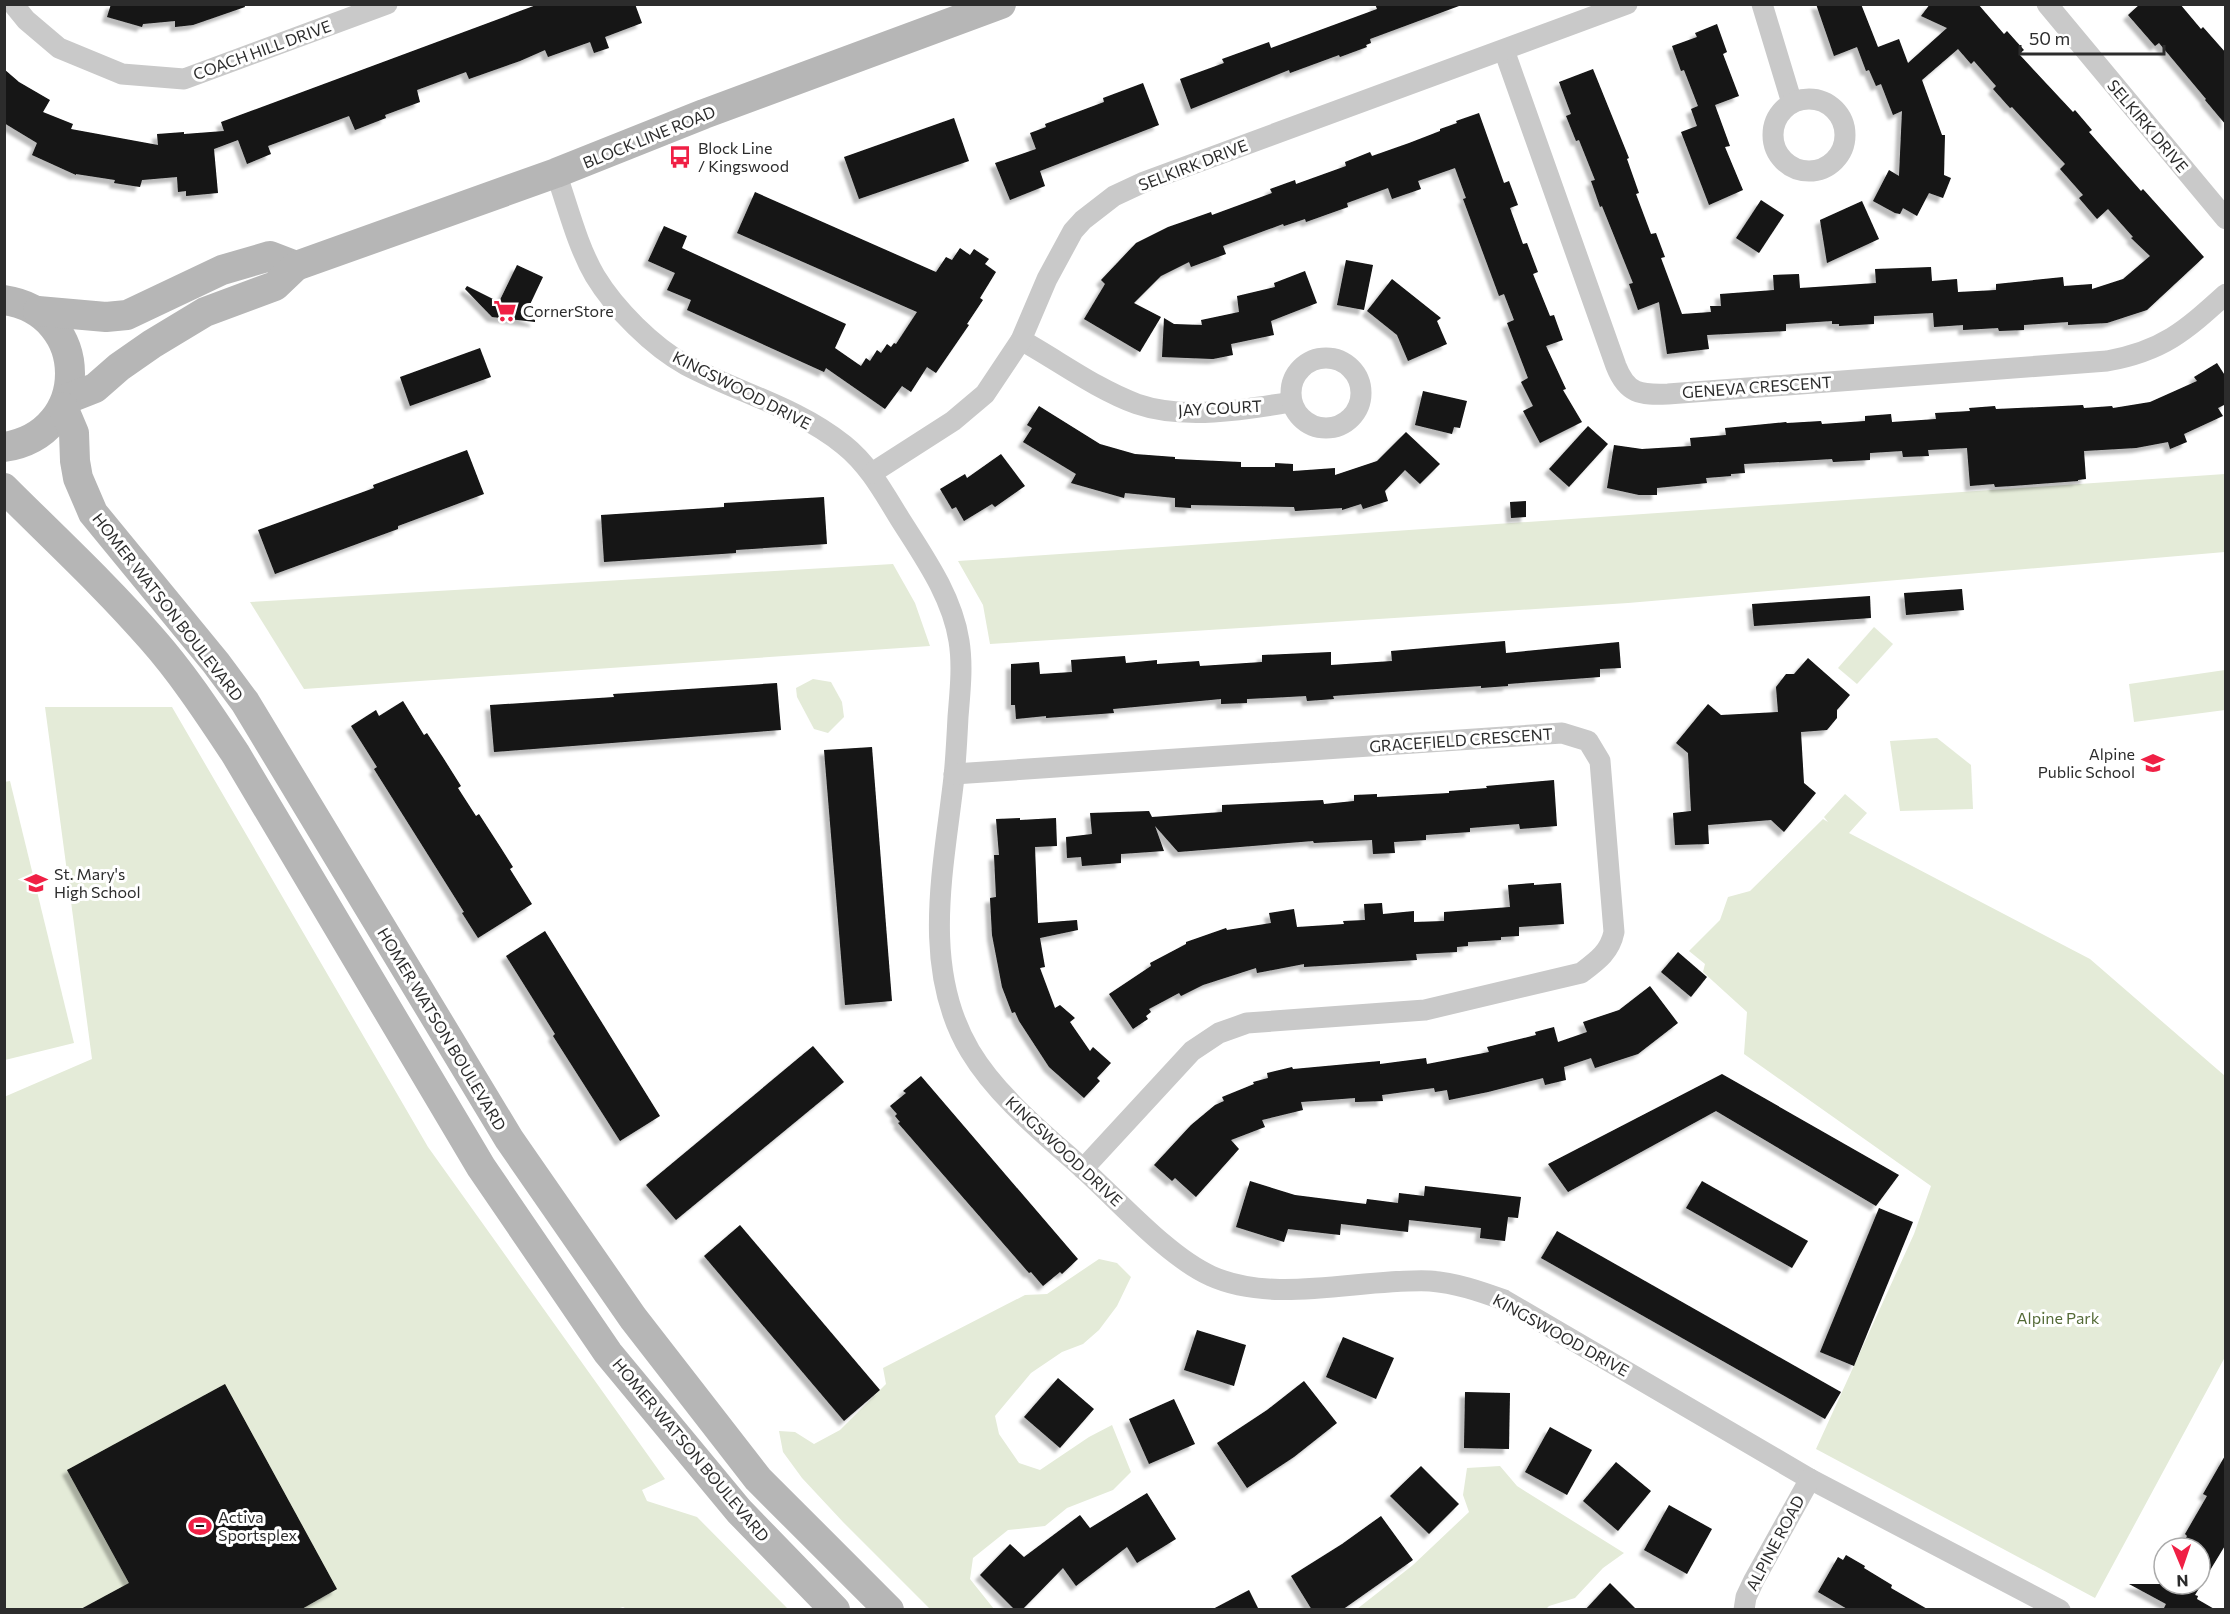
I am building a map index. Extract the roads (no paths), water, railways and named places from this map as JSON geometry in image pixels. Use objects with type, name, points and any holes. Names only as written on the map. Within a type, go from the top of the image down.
[{"type":"main road","name":"BLOCK LINE ROAD","points":[[65,403],[95,388],[119,367],[204,312],[275,286],[296,266],[556,173],[704,114],[1001,4]]},
{"type":"main road","points":[[16,299],[116,317],[136,312],[222,270],[270,256],[296,266]]},
{"type":"main road","points":[[4,447],[20,444],[33,438],[50,424],[65,403],[71,380],[70,360],[64,341],[53,324],[16,299]]},
{"type":"main road","name":"HOMER WATSON BOULEVARD","points":[[65,403],[74,433],[78,478],[93,513],[216,663],[245,702],[515,1149],[633,1318],[759,1479],[890,1610]]},
{"type":"main road","name":"HOMER WATSON BOULEVARD","points":[[4,488],[105,588],[152,640],[205,708],[235,753],[481,1167],[608,1353],[739,1512],[835,1610]]},
{"type":"street","name":"COACH HILL DRIVE","points":[[13,4],[26,20],[58,48],[123,74],[184,79],[387,4]]},
{"type":"street","name":"SELKIRK DRIVE","points":[[872,473],[953,421],[985,394],[1021,340],[1047,279],[1073,231],[1083,220],[1114,196],[1155,177],[1627,4]]},
{"type":"street","points":[[1762,4],[1792,103]]},
{"type":"street","name":"SELKIRK DRIVE","points":[[2047,4],[2226,219]]},
{"type":"street","name":"GENEVA CRESCENT","points":[[1504,50],[1616,366],[1622,381],[1632,390],[1651,394],[1668,394],[2107,361],[2134,356],[2167,342],[2226,294]]},
{"type":"street","name":"KINGSWOOD DRIVE","points":[[556,173],[584,253],[596,277],[618,308],[656,344],[684,364],[781,406],[845,446],[872,473],[928,564],[950,607],[960,645],[960,682],[954,774],[939,913],[940,948],[946,987],[957,1022],[970,1052],[1009,1100],[1181,1258],[1211,1276],[1245,1287],[1280,1289],[1427,1281],[1461,1285],[1504,1300],[1810,1479],[2060,1610]]},
{"type":"street","name":"JAY COURT","points":[[1021,340],[1111,393],[1139,404],[1167,410],[1200,412],[1247,410],[1291,402]]},
{"type":"street","name":"GRACEFIELD CRESCENT","points":[[954,774],[1562,733],[1588,741],[1600,761],[1614,932],[1611,943],[1601,959],[1581,973],[1425,1010],[1247,1023],[1219,1033],[1192,1051],[1083,1169]]},
{"type":"street","name":"ALPINE ROAD","points":[[1744,1610],[1746,1597],[1754,1580],[1810,1479]]},
{"type":"place","name":"Block Line / Kingswood","points":[[680,157]]},
{"type":"place","name":"CornerStore","points":[[505,311]]},
{"type":"place","name":"Alpine Public School","points":[[2153,763]]},
{"type":"place","name":"St. Mary's High School","points":[[36,883]]},
{"type":"place","name":"Activa Sportsplex","points":[[200,1526]]},
{"type":"park label","name":"Alpine Park","points":[[2058,1318]]}]
